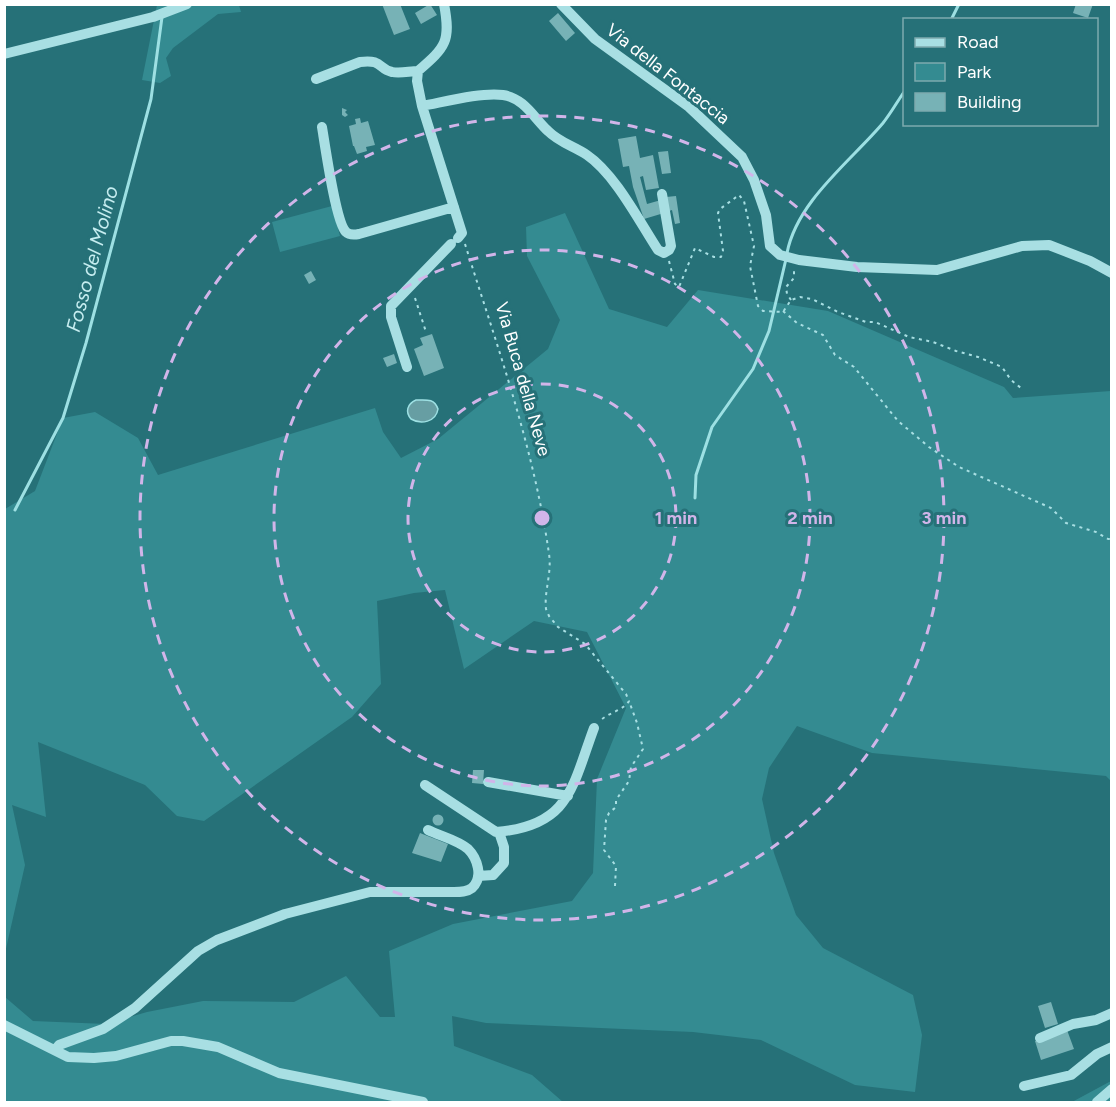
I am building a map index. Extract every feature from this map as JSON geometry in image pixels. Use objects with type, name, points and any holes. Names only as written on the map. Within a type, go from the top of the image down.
[{"type":"street","points":[[4,54],[153,17],[187,4]]},
{"type":"street","points":[[316,79],[367,61],[379,64],[392,72],[418,71],[446,42],[448,32],[444,4]]},
{"type":"street","name":"Via della Fontaccia","points":[[561,4],[596,39],[689,107],[742,157],[754,180],[766,215],[770,246],[787,257]]},
{"type":"street","points":[[407,367],[390,311],[393,302],[457,239],[454,207],[422,106],[417,81],[418,71]]},
{"type":"street","points":[[422,106],[479,96],[503,95],[518,100],[560,142],[587,155],[605,172],[661,253],[667,252],[670,246],[662,194]]},
{"type":"street","points":[[322,127],[338,211],[344,230],[348,234],[359,234],[454,207]]},
{"type":"street","points":[[787,257],[856,267],[937,270],[1022,246],[1049,245],[1090,261],[1112,273]]},
{"type":"street","points":[[425,785],[491,830],[499,832],[531,824],[547,818],[568,796],[594,728]]},
{"type":"street","points":[[488,782],[568,796]]},
{"type":"street","points":[[55,1050],[59,1045],[103,1029],[135,1008],[198,951],[217,940],[285,914],[370,892],[461,891],[472,887],[478,876],[475,858],[468,850],[428,830]]},
{"type":"street","points":[[478,876],[493,875],[504,863],[504,847],[499,832]]},
{"type":"street","points":[[1040,1038],[1073,1024],[1096,1020],[1112,1013]]},
{"type":"street","points":[[4,1025],[68,1057],[94,1058],[134,1053],[171,1041],[183,1041],[218,1047],[279,1073],[423,1102]]},
{"type":"street","points":[[1024,1086],[1071,1075],[1096,1054],[1112,1047]]},
{"type":"street","points":[[1097,1102],[1112,1089]]},
{"type":"path","points":[[667,252],[675,284],[679,287],[695,248],[714,257],[722,255],[718,213],[735,197],[741,196],[754,246],[750,266],[758,306],[763,311],[783,311],[787,309],[791,300],[800,297],[812,299],[838,312],[875,322],[909,338],[933,342],[978,357],[1002,368],[1008,378],[1021,388],[1021,391]]},
{"type":"path","name":"Via Buca della Neve","points":[[457,239],[517,410],[533,471],[550,556],[546,609],[558,627],[585,644],[626,694],[637,723],[643,749],[632,767],[629,781],[616,800],[616,807],[609,813],[606,820],[604,850],[616,866],[615,886]]},
{"type":"path","points":[[787,257],[794,278],[786,287],[791,300]]},
{"type":"path","points":[[411,285],[426,332]]},
{"type":"path","points":[[783,311],[797,323],[823,335],[835,355],[854,367],[898,421],[929,447],[959,467],[1051,508],[1066,523],[1084,527],[1108,539],[1112,538]]},
{"type":"path","points":[[594,728],[608,714],[627,705],[629,701]]},
{"type":"green space","points":[[157,5],[239,5],[241,12],[218,14],[173,48],[166,58],[171,76],[160,83],[142,80]]},
{"type":"green space","points":[[332,206],[340,236],[280,252],[272,222]]},
{"type":"green space","points":[[565,213],[609,309],[667,327],[698,290],[828,311],[1004,387],[1013,398],[1111,391],[1111,781],[1106,776],[872,753],[797,726],[769,768],[762,799],[774,853],[796,915],[823,948],[913,995],[922,1035],[915,1092],[855,1085],[761,1040],[693,1032],[486,1023],[452,1016],[454,1046],[532,1075],[563,1102],[5,1102],[5,997],[33,1021],[106,1024],[147,1012],[203,1001],[294,1002],[346,976],[380,1017],[395,1017],[389,951],[453,924],[572,901],[593,873],[597,779],[626,708],[587,632],[534,621],[464,669],[445,590],[414,593],[377,601],[381,684],[352,717],[204,821],[177,816],[145,785],[38,742],[46,817],[12,805],[25,865],[5,953],[5,509],[35,491],[63,418],[95,412],[138,438],[158,475],[375,408],[383,432],[401,458],[438,439],[548,349],[560,320],[527,256],[526,227]]},
{"type":"green space","points":[[1111,1081],[1111,1102],[1072,1102]]},
{"type":"water","points":[[416,400],[429,400],[434,403],[438,409],[434,417],[423,422],[411,419],[408,408]]},
{"type":"building","points":[[382,4],[400,4],[410,29],[394,35]]},
{"type":"building","points":[[430,4],[437,15],[421,24],[415,13]]},
{"type":"building","points":[[1076,4],[1093,4],[1088,18],[1073,13]]},
{"type":"building","points":[[558,13],[575,33],[566,41],[549,21]]},
{"type":"building","points":[[342,108],[347,110],[345,112],[348,115],[345,117],[342,115]]},
{"type":"building","points":[[360,118],[361,123],[368,121],[375,145],[366,147],[367,151],[357,154],[349,126],[356,124],[355,119]]},
{"type":"building","points":[[636,136],[640,158],[653,155],[659,188],[646,190],[643,176],[640,177],[647,204],[661,200],[664,213],[644,219],[633,187],[629,166],[623,167],[618,139]]},
{"type":"building","points":[[668,151],[671,173],[662,174],[658,152]]},
{"type":"building","points":[[676,196],[680,223],[675,224],[666,197]]},
{"type":"building","points":[[311,271],[316,280],[309,284],[304,275]]},
{"type":"building","points":[[432,334],[444,368],[424,376],[414,349],[423,345],[420,338]]},
{"type":"building","points":[[394,354],[397,363],[387,367],[383,358]]},
{"type":"building","points":[[473,770],[484,770],[483,784],[472,783]]},
{"type":"building","points":[[438,815],[442,816],[442,824],[438,825],[434,824],[433,820],[434,816]]},
{"type":"building","points":[[420,833],[448,844],[441,862],[412,853]]},
{"type":"building","points":[[1051,1002],[1058,1024],[1045,1028],[1038,1006]]},
{"type":"building","points":[[1067,1030],[1074,1049],[1041,1060],[1035,1041]]},
{"type":"waterway","points":[[952,18],[959,4]]},
{"type":"waterway","name":"Fosso del Molino","points":[[15,510],[63,418],[86,343],[151,99],[162,17]]},
{"type":"waterway","points":[[787,253],[793,234],[813,199],[883,123],[903,93]]},
{"type":"waterway","points":[[695,498],[696,475],[712,427],[753,369],[769,331],[786,259]]}]
